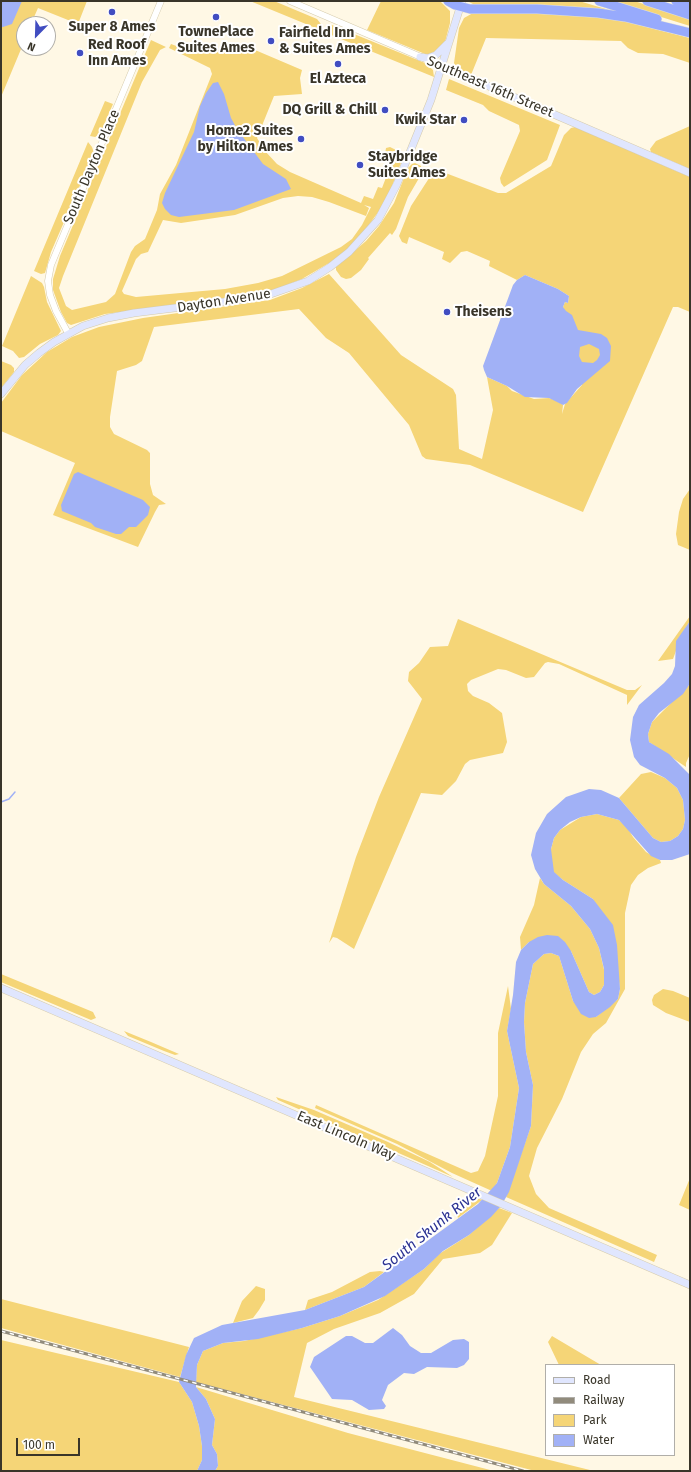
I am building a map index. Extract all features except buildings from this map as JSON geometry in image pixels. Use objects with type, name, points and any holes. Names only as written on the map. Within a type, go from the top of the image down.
[{"type":"highway","points":[[448,1],[479,9],[537,9],[598,13],[624,17],[690,33]]},
{"type":"highway","points":[[599,1],[690,29]]},
{"type":"highway","points":[[647,1],[690,15]]},
{"type":"highway","points":[[676,1],[690,6]]},
{"type":"main road","name":"Dayton Avenue","points":[[1,394],[25,366],[54,342],[68,333],[108,318],[134,313],[268,295],[308,281],[330,267],[364,237],[378,220],[389,201],[418,134],[442,66],[461,4]]},
{"type":"main road","points":[[420,57],[428,58],[436,55],[442,50],[451,37]]},
{"type":"main road","name":"Southeast 16th Street","points":[[442,66],[690,173]]},
{"type":"main road","name":"East Lincoln Way","points":[[1,988],[690,1285]]},
{"type":"street","name":"South Dayton Place","points":[[68,333],[56,311],[50,295],[48,281],[52,265],[161,1]]},
{"type":"street","name":"Southeast 16th Street","points":[[290,1],[442,66]]},
{"type":"green space","points":[[1,1],[87,1],[78,24],[38,8],[34,16],[16,16],[16,56],[18,56],[1,97]]},
{"type":"green space","points":[[250,1],[274,1],[317,19],[321,24],[318,29]]},
{"type":"green space","points":[[381,1],[440,1],[450,11],[450,23],[445,42],[430,56],[367,30]]},
{"type":"green space","points":[[467,1],[579,1],[616,12],[477,6]]},
{"type":"green space","points":[[610,1],[634,1],[660,9],[690,19],[690,26]]},
{"type":"green space","points":[[473,13],[575,14],[616,19],[690,38],[690,63],[663,54],[638,53],[628,48],[621,41],[486,38],[471,75],[457,69],[454,63],[459,28],[464,18]]},
{"type":"green space","points":[[332,25],[425,63],[433,70],[434,77],[324,32],[327,26]]},
{"type":"green space","points":[[151,40],[166,47],[160,50],[142,82],[59,288],[66,306],[72,310],[106,302],[115,294],[131,252],[135,246],[145,239],[157,210],[160,194],[176,165],[212,74],[210,68],[169,48],[171,44],[190,51],[195,40],[228,54],[232,45],[241,44],[302,70],[300,78],[302,94],[274,96],[257,138],[265,151],[277,164],[290,172],[361,203],[364,196],[373,199],[378,187],[382,188],[390,167],[387,165],[392,162],[389,154],[385,154],[386,148],[390,147],[398,151],[402,160],[389,194],[379,211],[357,241],[341,256],[302,279],[266,293],[105,314],[71,325],[67,323],[61,312],[53,290],[53,279],[60,256]],"holes":[[[298,196],[312,197],[366,216],[369,208],[364,205],[371,207],[362,225],[352,239],[341,247],[282,276],[258,283],[225,289],[136,297],[124,294],[122,291],[136,259],[141,254],[148,252],[163,220],[181,223],[235,215],[283,198]]]},
{"type":"green space","points":[[449,79],[560,125],[547,160],[504,187],[500,178],[520,131],[519,125],[489,111],[483,105],[446,90]]},
{"type":"green space","points":[[105,101],[113,104],[100,134],[95,137],[90,136]]},
{"type":"green space","points":[[690,126],[690,169],[651,152],[650,149],[656,141]]},
{"type":"green space","points":[[575,127],[690,177],[690,312],[678,307],[673,307],[583,512],[470,465],[426,459],[422,456],[409,425],[349,353],[326,338],[299,309],[154,327],[142,361],[136,365],[117,371],[110,417],[110,427],[114,434],[147,450],[150,453],[150,484],[153,495],[166,504],[159,505],[138,547],[53,515],[75,463],[1,431],[1,403],[22,375],[47,352],[72,337],[99,327],[143,318],[270,300],[302,288],[329,274],[401,355],[453,389],[456,395],[459,449],[482,459],[493,410],[487,377],[507,386],[512,391],[534,399],[549,398],[558,401],[563,405],[562,414],[565,404],[582,385],[563,307],[565,302],[568,303],[569,296],[558,289],[525,275],[517,280],[489,266],[490,261],[467,251],[461,252],[450,263],[442,259],[444,252],[409,237],[407,244],[402,242],[399,236],[411,206],[435,169],[498,193],[506,193],[551,166],[564,135],[571,128]]},
{"type":"green space","points":[[88,142],[94,153],[51,252],[45,273],[41,274],[34,271]]},
{"type":"green space","points":[[415,163],[421,166],[422,173],[408,197],[396,229],[392,235],[390,233],[368,258],[369,259],[361,270],[351,278],[346,279],[341,277],[336,270],[336,267],[366,241],[379,226],[394,203],[408,168]]},
{"type":"green space","points":[[31,276],[42,283],[47,302],[61,331],[58,335],[40,344],[24,357],[19,358],[13,351],[2,346]]},
{"type":"green space","points":[[1,361],[11,365],[14,368],[14,372],[1,388]]},
{"type":"green space","points":[[690,489],[690,550],[678,545],[676,534],[679,512],[683,499]]},
{"type":"green space","points":[[690,616],[690,621],[683,632],[673,659],[658,661]]},
{"type":"green space","points":[[458,619],[627,690],[635,690],[642,685],[627,705],[627,695],[559,664],[548,662],[545,663],[534,677],[526,678],[506,670],[498,669],[471,680],[467,684],[468,691],[473,696],[489,703],[502,713],[507,742],[503,753],[470,760],[465,764],[456,781],[442,795],[421,793],[354,949],[333,937],[329,943],[356,857],[379,797],[422,699],[408,681],[409,672],[419,663],[430,647],[448,646]]},
{"type":"green space","points":[[690,681],[690,754],[686,767],[649,742],[648,734],[652,722],[689,685]]},
{"type":"green space","points":[[651,772],[665,778],[677,788],[683,800],[685,820],[683,829],[678,836],[670,841],[661,842],[653,838],[619,798],[641,774]]},
{"type":"green space","points":[[597,814],[619,820],[627,827],[633,837],[646,852],[660,860],[661,863],[648,868],[638,875],[631,885],[625,913],[625,989],[606,1023],[593,1034],[581,1052],[562,1099],[537,1148],[529,1176],[536,1194],[549,1208],[657,1255],[654,1262],[506,1197],[531,1126],[533,1085],[526,1052],[524,1022],[525,1003],[533,964],[544,954],[551,953],[559,956],[573,1001],[596,1017],[618,999],[620,989],[617,966],[593,899],[553,872],[551,862],[551,849],[554,838],[560,830],[581,817]]},
{"type":"green space","points":[[540,878],[544,884],[571,906],[590,929],[599,948],[605,974],[604,985],[600,992],[594,995],[589,992],[571,951],[529,942],[521,950],[520,937],[534,905]]},
{"type":"green space","points":[[1,974],[93,1012],[96,1018],[91,1020],[1,982]]},
{"type":"green space","points":[[508,986],[511,1009],[507,1031],[519,1088],[510,1147],[497,1183],[492,1191],[452,1173],[397,1144],[315,1108],[316,1105],[471,1173],[478,1171],[485,1156],[498,1096],[498,1033]]},
{"type":"green space","points":[[663,989],[673,991],[690,998],[690,1022],[666,1013],[653,1005],[652,1000],[654,995]]},
{"type":"green space","points":[[124,1031],[179,1054],[175,1055],[128,1036]]},
{"type":"green space","points":[[276,1097],[314,1110],[388,1142],[430,1162],[453,1177],[278,1100]]},
{"type":"green space","points":[[690,1178],[690,1210],[679,1205]]},
{"type":"green space","points":[[469,1195],[482,1200],[458,1218],[456,1212]]},
{"type":"green space","points":[[499,1208],[512,1213],[492,1245],[480,1253],[443,1259],[414,1294],[380,1313],[334,1329],[307,1343],[294,1397],[594,1471],[535,1471],[196,1382],[197,1365],[203,1351],[223,1343],[244,1341],[302,1328],[340,1316],[378,1300],[424,1269],[439,1254],[469,1235]]},
{"type":"green space","points":[[370,1272],[384,1272],[364,1287],[305,1310],[308,1300],[332,1292]]},
{"type":"green space","points":[[256,1286],[265,1289],[265,1300],[259,1310],[253,1318],[233,1323],[242,1301]]},
{"type":"green space","points":[[1,1299],[189,1347],[180,1377],[1,1328]]},
{"type":"green space","points":[[552,1336],[599,1364],[559,1364],[548,1342]]},
{"type":"green space","points":[[1,1340],[179,1382],[192,1402],[199,1426],[202,1446],[202,1460],[197,1471],[1,1471]]},
{"type":"green space","points":[[196,1387],[348,1433],[494,1471],[215,1471],[218,1466],[217,1454],[212,1445],[215,1419],[206,1399]]},
{"type":"water","points":[[1,1],[22,1],[12,24],[3,27],[1,27]]},
{"type":"water","points":[[218,82],[224,94],[231,118],[237,129],[263,164],[286,179],[291,189],[234,210],[179,217],[171,215],[162,203],[165,193],[194,132],[200,106],[206,93],[213,83]]},
{"type":"water","points":[[525,275],[558,289],[569,296],[568,303],[565,302],[563,307],[572,315],[578,330],[601,334],[607,338],[611,346],[610,361],[577,389],[567,403],[563,405],[549,398],[525,397],[507,386],[487,377],[484,370],[483,366],[513,285],[517,280]],"holes":[[[589,344],[599,349],[600,355],[597,360],[593,363],[582,362],[579,356],[580,347]]]},
{"type":"water","points":[[78,472],[143,500],[150,507],[148,515],[136,527],[129,527],[121,534],[116,534],[95,527],[91,523],[62,511],[61,505],[74,474]]},
{"type":"water","name":"South Skunk River","points":[[690,621],[689,685],[683,694],[659,713],[652,722],[648,734],[649,742],[669,754],[690,775],[690,854],[672,860],[660,860],[651,856],[619,820],[597,814],[581,817],[570,822],[560,830],[554,838],[551,849],[554,872],[563,880],[593,899],[613,925],[617,945],[620,989],[618,999],[610,1007],[596,1017],[589,1018],[581,1014],[573,1001],[559,956],[551,953],[544,954],[533,964],[525,1003],[524,1022],[526,1052],[533,1085],[531,1126],[509,1192],[501,1206],[491,1217],[469,1235],[443,1251],[424,1269],[385,1296],[340,1316],[302,1328],[258,1339],[223,1343],[203,1351],[197,1365],[196,1387],[206,1399],[215,1419],[212,1445],[217,1454],[218,1466],[215,1471],[197,1471],[202,1460],[202,1446],[199,1426],[192,1402],[179,1382],[186,1355],[194,1338],[222,1325],[305,1310],[364,1287],[478,1204],[497,1183],[510,1147],[519,1088],[507,1031],[513,995],[516,962],[521,950],[529,942],[538,937],[547,935],[558,936],[565,942],[571,951],[589,992],[594,995],[600,992],[604,985],[604,969],[599,948],[590,929],[571,906],[544,884],[535,869],[531,855],[536,833],[547,814],[566,797],[589,789],[601,790],[619,798],[653,838],[661,842],[670,841],[678,836],[683,829],[685,820],[683,800],[677,788],[665,778],[640,765],[634,757],[630,740],[633,717],[639,705],[672,674],[675,666],[676,641]]},
{"type":"water","points":[[393,1328],[402,1335],[410,1346],[421,1353],[431,1353],[453,1340],[464,1339],[469,1342],[469,1359],[464,1365],[457,1368],[427,1367],[414,1374],[404,1373],[388,1385],[382,1400],[386,1406],[384,1409],[369,1410],[352,1400],[332,1399],[310,1367],[314,1357],[346,1336],[352,1336],[365,1343],[373,1343]]},
{"type":"waterway","points":[[1,802],[9,799],[15,792]]},
{"type":"railway","points":[[1,1331],[523,1471]]},
{"type":"place","name":"Super 8 Ames","points":[[112,12]]},
{"type":"place","name":"TownePlace Suites Ames","points":[[216,17]]},
{"type":"place","name":"Fairfield Inn & Suites Ames","points":[[271,41]]},
{"type":"place","name":"Red Roof Inn Ames","points":[[80,53]]},
{"type":"place","name":"El Azteca","points":[[338,64]]},
{"type":"place","name":"DQ Grill & Chill","points":[[385,110]]},
{"type":"place","name":"Kwik Star","points":[[464,120]]},
{"type":"place","name":"Home2 Suites by Hilton Ames","points":[[301,139]]},
{"type":"place","name":"Staybridge Suites Ames","points":[[360,165]]},
{"type":"place","name":"Theisens","points":[[447,312]]}]
